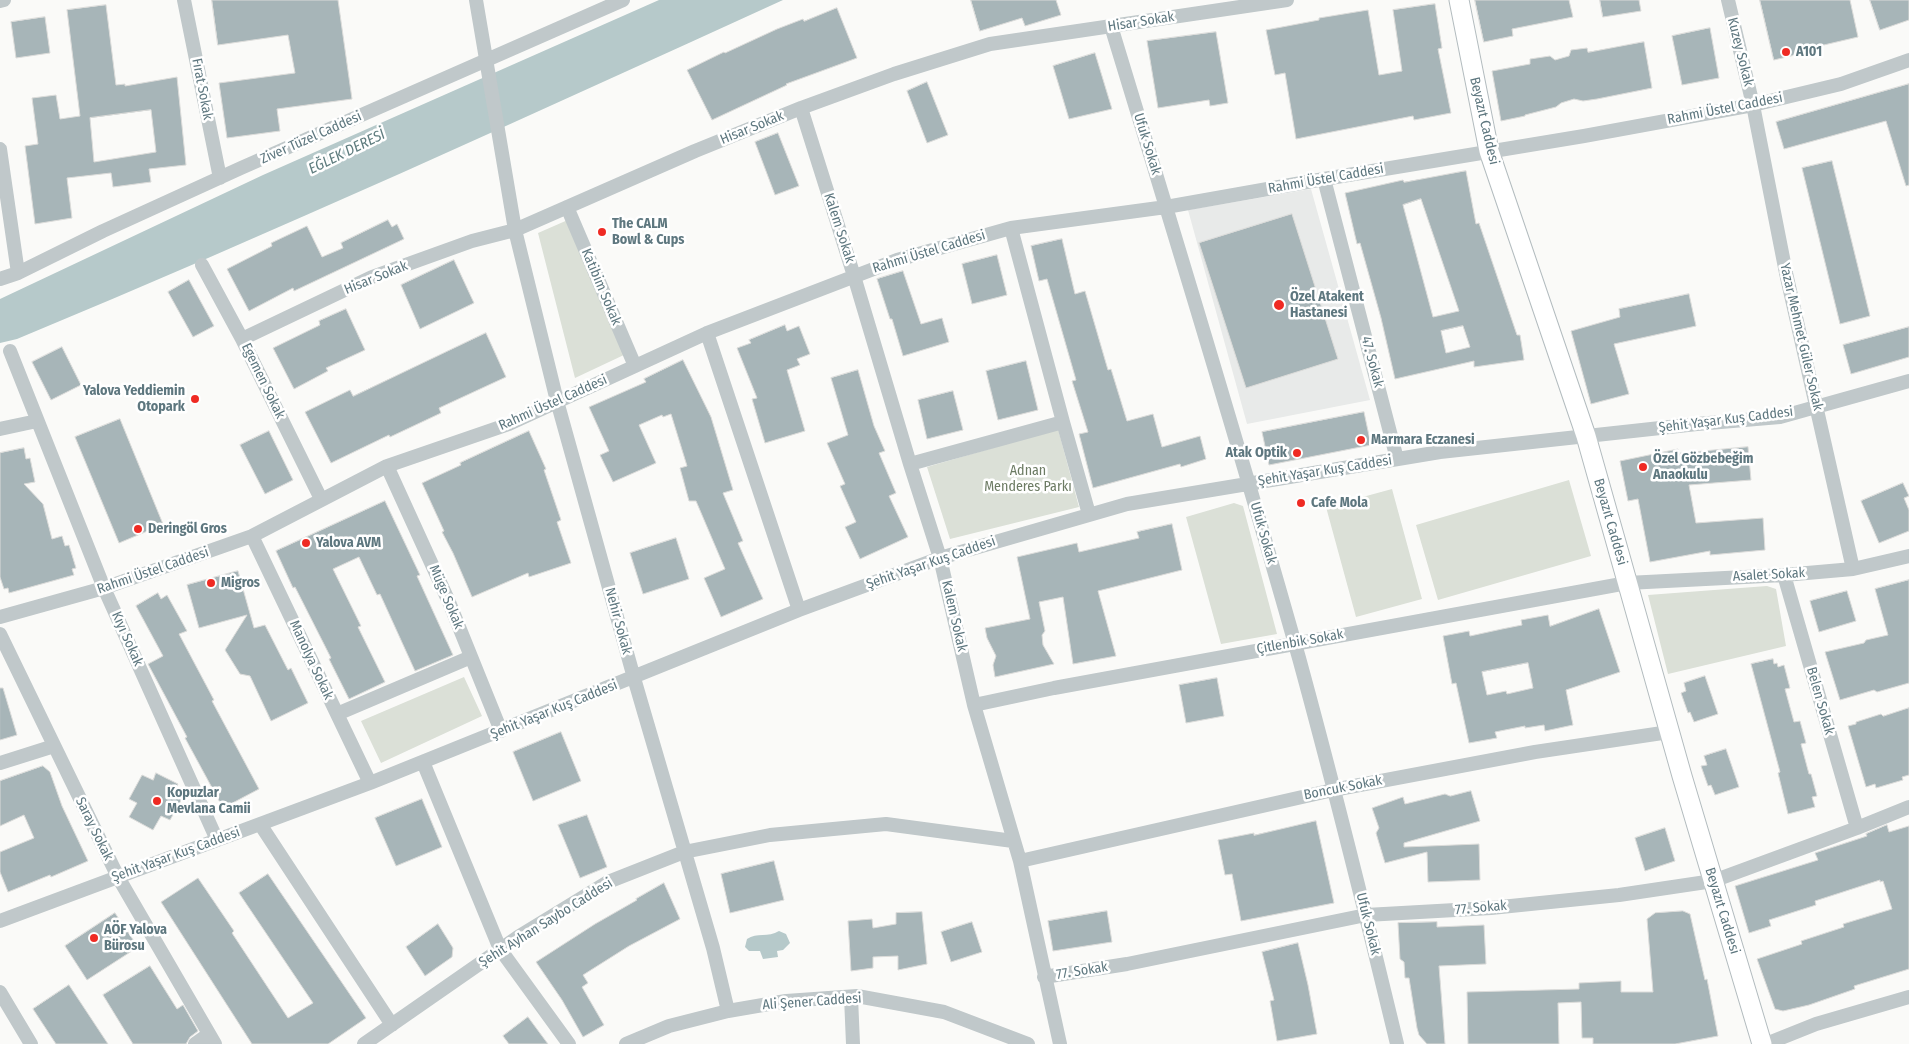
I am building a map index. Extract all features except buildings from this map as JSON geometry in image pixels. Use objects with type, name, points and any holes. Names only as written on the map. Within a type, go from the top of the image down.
[{"type":"street","points":[[0,1],[4,0]]},
{"type":"street","name":"Fırat Sokak","points":[[184,0],[220,178]]},
{"type":"street","name":"Nehir Sokak","points":[[476,0],[515,230],[557,401],[634,678],[713,948],[728,1011]]},
{"type":"street","name":"Ziver Tüzel Caddesi","points":[[0,279],[18,273],[103,231],[220,178],[487,65],[623,0]]},
{"type":"street","name":"Hisar Sokak","points":[[242,338],[372,277],[472,241],[515,230],[695,151],[800,108],[894,74],[990,44],[1287,0]]},
{"type":"street","name":"Beyazıt Caddesi","points":[[1459,0],[1488,151],[1586,436],[1669,732],[1762,1044]]},
{"type":"street","name":"Kuzey Sokak","points":[[1728,0],[1753,105]]},
{"type":"street","name":"Ufuk Sokak","points":[[1111,26],[1294,643],[1366,915],[1397,1044]]},
{"type":"street","name":"Rahmi Üstel Caddesi","points":[[0,617],[104,588],[252,536],[321,498],[387,466],[509,424],[707,333],[897,260],[1011,228],[1166,207],[1584,136],[1753,105],[1841,84],[1909,60]]},
{"type":"street","name":"Yazar Mehmet Güler Sokak","points":[[1753,105],[1786,273],[1853,569]]},
{"type":"street","name":"Kalem Sokak","points":[[800,108],[854,276],[940,558],[974,706],[1020,861],[1060,1044]]},
{"type":"street","points":[[0,149],[18,273]]},
{"type":"street","name":"47. Sokak","points":[[1324,179],[1397,459]]},
{"type":"street","name":"Katibim Sokak","points":[[567,207],[635,366]]},
{"type":"street","points":[[1011,228],[1089,514]]},
{"type":"street","name":"Egemen Sokak","points":[[202,265],[242,338],[321,498]]},
{"type":"street","points":[[707,333],[799,610]]},
{"type":"street","name":"Kıyı Sokak","points":[[10,351],[104,588],[217,840]]},
{"type":"street","name":"Şehit Yaşar Kuş Caddesi","points":[[0,921],[370,784],[799,610],[940,558],[1089,514],[1128,504],[1440,452],[1780,417],[1909,381]]},
{"type":"street","points":[[0,429],[37,421]]},
{"type":"street","points":[[910,464],[1063,422]]},
{"type":"street","name":"Müge Sokak","points":[[387,466],[449,602],[501,731]]},
{"type":"street","name":"Manolya Sokak","points":[[252,536],[370,784]]},
{"type":"street","name":"Asalet Sokak","points":[[1627,583],[1784,575],[1853,569],[1909,556]]},
{"type":"street","name":"Belen Sokak","points":[[1784,575],[1857,828]]},
{"type":"street","name":"Çitlenbik Sokak","points":[[974,706],[1064,686],[1627,583]]},
{"type":"street","name":"Saray Sokak","points":[[0,634],[118,877],[212,1039]]},
{"type":"street","points":[[337,714],[471,657]]},
{"type":"street","name":"Boncuk Sokak","points":[[1020,861],[1333,790],[1535,752],[1669,732]]},
{"type":"street","points":[[0,763],[54,746]]},
{"type":"street","points":[[423,762],[500,949],[569,1044]]},
{"type":"street","name":"77. Sokak","points":[[1044,977],[1127,964],[1366,915],[1491,908],[1619,895],[1713,881],[1909,807]]},
{"type":"street","points":[[260,824],[392,1024]]},
{"type":"street","name":"Şehit Ayhan Saybo Caddesi","points":[[364,1044],[500,949],[608,882],[684,852],[770,835],[886,824],[1014,841]]},
{"type":"street","points":[[0,992],[31,1044]]},
{"type":"street","points":[[851,996],[854,1044]]},
{"type":"street","name":"Ali Şener Caddesi","points":[[626,1044],[669,1026],[728,1011],[786,1001],[851,996],[944,1012],[1028,1044]]},
{"type":"street","points":[[1766,1044],[1816,1024],[1909,997]]},
{"type":"street","points":[[195,1044],[212,1039]]},
{"type":"shaded area","name":"Özel Atakent Hastanesi","points":[[1311,189],[1370,400],[1247,424],[1188,210]]},
{"type":"green space","points":[[570,219],[626,354],[575,378],[538,233]]},
{"type":"green space","name":"Adnan Menderes Parkı","points":[[1058,429],[1079,507],[950,539],[927,467]]},
{"type":"green space","points":[[1569,480],[1591,556],[1438,600],[1416,525]]},
{"type":"green space","points":[[1392,489],[1422,599],[1356,617],[1326,507]]},
{"type":"green space","points":[[1234,503],[1243,506],[1277,634],[1221,644],[1186,517]]},
{"type":"green space","points":[[1767,586],[1776,589],[1786,646],[1668,674],[1648,595]]},
{"type":"green space","points":[[464,677],[482,716],[381,763],[361,721]]},
{"type":"water","name":"EĞLEK DERESİ","points":[[659,0],[783,0],[306,215],[17,339],[0,343],[0,299],[263,175]]},
{"type":"water","points":[[779,931],[786,934],[790,943],[783,950],[777,951],[778,957],[763,959],[760,951],[749,951],[745,947],[747,939],[751,937]]},
{"type":"place","name":"A101","points":[[1786,52]]},
{"type":"place","name":"The CALM Bowl & Cups","points":[[602,232]]},
{"type":"place","name":"Özel Atakent Hastanesi","points":[[1279,305]]},
{"type":"place","name":"Yalova Yeddiemin Otopark","points":[[195,399]]},
{"type":"place","name":"Marmara Eczanesi","points":[[1361,440]]},
{"type":"place","name":"Atak Optik","points":[[1297,453]]},
{"type":"place","name":"Özel Gözbebeğim Anaokulu","points":[[1643,467]]},
{"type":"place","name":"Cafe Mola","points":[[1301,503]]},
{"type":"place","name":"Deringöl Gros","points":[[138,529]]},
{"type":"place","name":"Yalova AVM","points":[[306,543]]},
{"type":"place","name":"Migros","points":[[211,583]]},
{"type":"place","name":"Kopuzlar Mevlana Camii","points":[[157,801]]},
{"type":"place","name":"AÖF Yalova Bürosu","points":[[94,938]]}]
